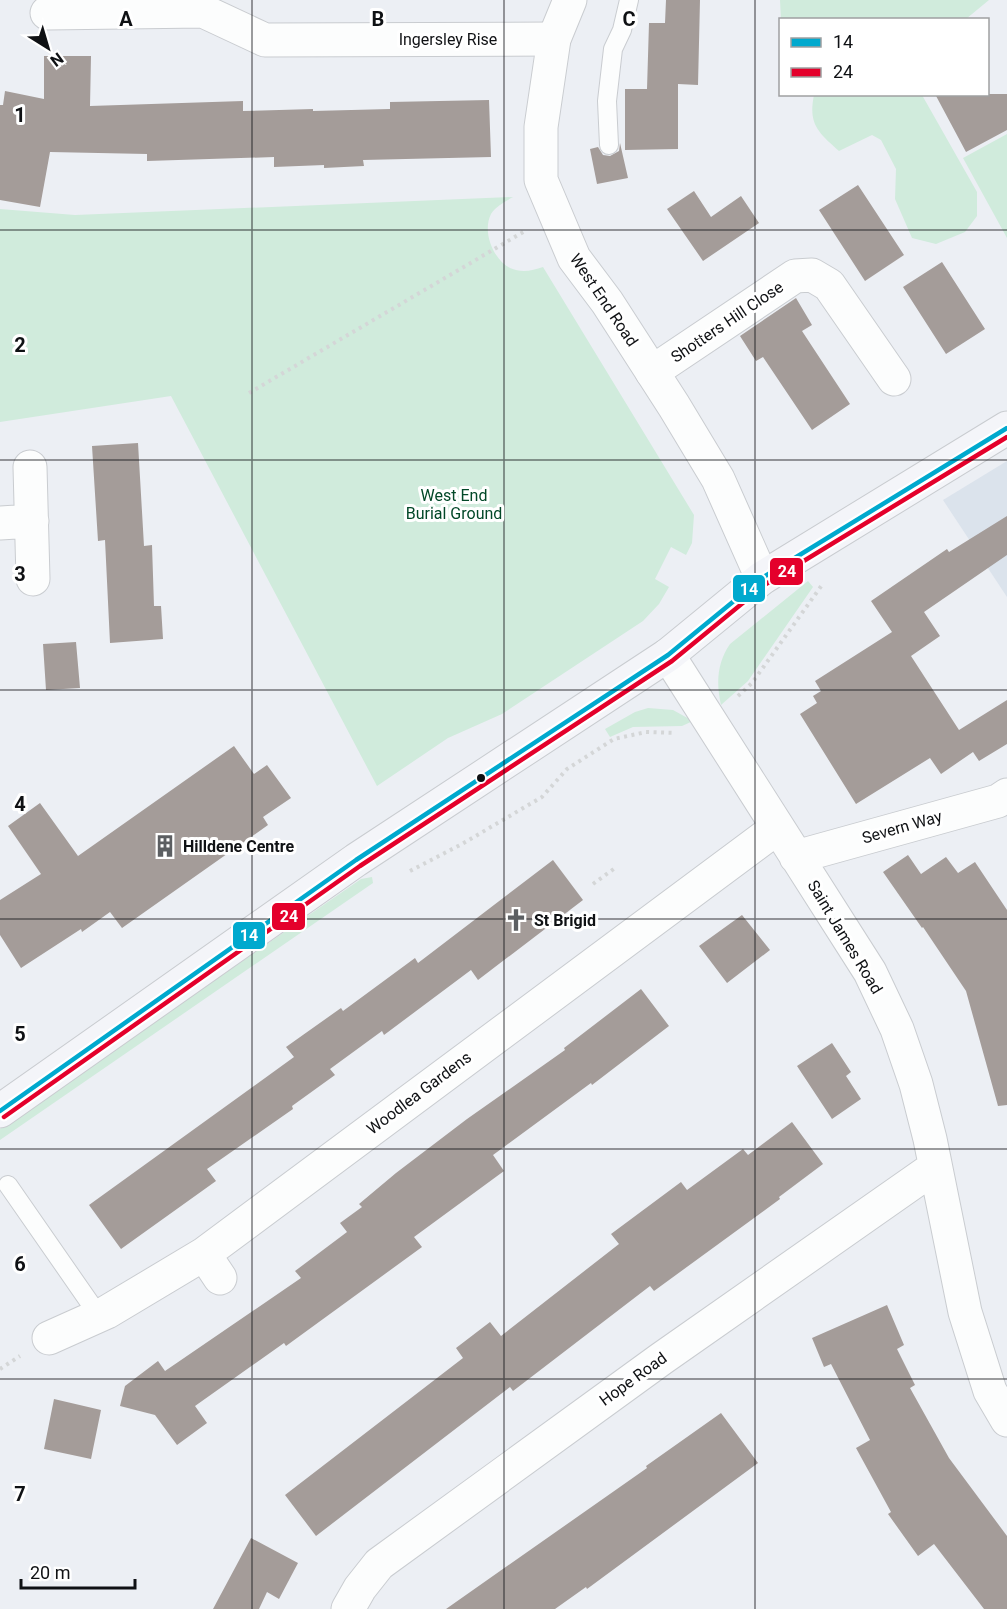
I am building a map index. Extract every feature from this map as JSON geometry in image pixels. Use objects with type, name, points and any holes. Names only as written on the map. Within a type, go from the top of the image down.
[{"type":"main road","points":[[0,1111],[356,860],[668,655],[762,578],[1007,428]]},
{"type":"street","name":"West End Road","points":[[570,0],[554,39],[541,127],[541,180],[574,258],[607,302],[718,479],[762,578]]},
{"type":"street","name":"Ingersley Rise","points":[[47,13],[204,6],[265,40],[554,39]]},
{"type":"street","name":"Shotters Hill Close","points":[[652,372],[795,276],[812,275],[829,285],[894,379]]},
{"type":"street","points":[[30,466],[33,579]]},
{"type":"street","points":[[0,523],[32,521]]},
{"type":"street","name":"Saint James Road","points":[[668,655],[870,972],[897,1029],[916,1084],[965,1312],[990,1391],[1007,1420]]},
{"type":"street","name":"Severn Way","points":[[796,857],[998,801],[1007,795]]},
{"type":"street","name":"Woodlea Gardens","points":[[49,1338],[212,1266],[777,828]]},
{"type":"street","name":"Hope Road","points":[[348,1609],[360,1588],[379,1564],[661,1359],[935,1167]]},
{"type":"lane","points":[[609,145],[607,101],[613,49],[622,30],[629,0]]},
{"type":"lane","points":[[9,1185],[99,1316]]},
{"type":"path","points":[[249,393],[526,230]]},
{"type":"path","points":[[406,873],[462,844],[542,797],[567,769],[614,739],[646,732],[668,734],[684,732],[708,719],[752,683],[828,577]]},
{"type":"path","points":[[593,884],[615,868]]},
{"type":"shaded area","points":[[1007,461],[1007,597],[943,500]]},
{"type":"green space","points":[[780,0],[989,0],[967,18],[781,18]]},
{"type":"green space","points":[[814,96],[923,96],[977,192],[977,216],[965,232],[936,244],[912,238],[895,199],[896,169],[881,140],[872,135],[839,151],[816,127],[812,105]]},
{"type":"green space","points":[[1007,134],[1007,238],[963,158]]},
{"type":"green space","name":"West End Burial Ground","points":[[513,197],[491,214],[488,229],[494,252],[504,264],[514,270],[526,271],[543,267],[694,515],[692,543],[686,555],[671,547],[655,579],[669,587],[659,604],[643,621],[502,714],[448,738],[377,786],[171,396],[0,422],[0,209],[75,215]]},
{"type":"green space","points":[[808,581],[813,587],[748,681],[721,705],[718,689],[720,666],[730,644]]},
{"type":"green space","points":[[648,708],[673,710],[693,721],[682,726],[633,727],[610,737],[605,729],[635,712]]},
{"type":"green space","points":[[372,877],[373,883],[0,1140],[0,1129],[361,879]]},
{"type":"building","points":[[666,0],[700,0],[698,85],[678,84],[678,149],[625,150],[625,89],[647,89],[649,23],[665,23]]},
{"type":"building","points":[[44,56],[91,56],[90,106],[243,101],[243,111],[313,109],[313,111],[390,109],[390,102],[489,100],[491,157],[363,160],[364,166],[324,168],[324,165],[274,167],[274,157],[147,161],[147,154],[50,152],[40,207],[0,200],[0,105],[3,105],[5,91],[44,99]]},
{"type":"building","points":[[1007,94],[1007,130],[966,152],[936,96]]},
{"type":"building","points":[[620,143],[628,178],[597,184],[590,149],[598,147],[603,155],[610,156],[619,151]]},
{"type":"building","points":[[858,185],[904,255],[865,281],[819,210]]},
{"type":"building","points":[[694,191],[711,217],[741,196],[759,223],[703,261],[667,209]]},
{"type":"building","points":[[942,262],[985,329],[946,354],[903,287]]},
{"type":"building","points":[[796,298],[812,325],[802,331],[850,404],[812,430],[763,357],[756,361],[740,336]]},
{"type":"building","points":[[138,443],[144,546],[152,545],[154,606],[161,606],[163,639],[110,643],[105,540],[98,541],[92,446]]},
{"type":"building","points":[[1007,516],[1007,555],[924,612],[940,636],[911,656],[959,730],[1007,700],[1007,744],[979,761],[973,752],[941,774],[930,758],[856,804],[800,714],[817,703],[813,696],[821,691],[815,681],[892,632],[871,601],[947,549],[949,552]]},
{"type":"building","points":[[76,642],[80,688],[46,690],[43,644]]},
{"type":"building","name":"Hilldene Centre","points":[[234,746],[254,774],[267,765],[291,798],[263,817],[268,825],[122,928],[110,912],[82,932],[81,929],[21,968],[0,935],[0,900],[41,874],[8,826],[40,803],[78,856]]},
{"type":"building","points":[[908,855],[921,874],[946,857],[958,873],[975,862],[1007,910],[1007,1105],[998,1106],[966,991],[883,872]]},
{"type":"building","points":[[553,860],[583,900],[478,980],[471,970],[384,1035],[382,1031],[330,1069],[335,1075],[292,1106],[293,1109],[207,1169],[216,1181],[121,1249],[89,1205],[294,1057],[286,1047],[341,1008],[343,1011],[415,958],[418,963]]},
{"type":"building","points":[[742,915],[770,950],[727,983],[699,946]]},
{"type":"building","points":[[641,989],[669,1026],[592,1085],[591,1083],[493,1155],[504,1171],[414,1237],[422,1247],[286,1346],[284,1343],[195,1406],[207,1423],[177,1445],[155,1415],[120,1406],[125,1386],[158,1361],[165,1371],[301,1278],[295,1271],[347,1232],[340,1223],[362,1207],[359,1204],[467,1119],[565,1050],[564,1048]]},
{"type":"building","points":[[832,1043],[851,1072],[846,1076],[861,1099],[832,1119],[797,1066]]},
{"type":"building","points":[[792,1122],[823,1164],[779,1197],[780,1199],[654,1291],[650,1286],[513,1391],[510,1387],[316,1536],[285,1495],[463,1358],[456,1348],[490,1322],[501,1336],[619,1244],[611,1234],[681,1182],[687,1190],[743,1149],[748,1155]]},
{"type":"building","points":[[887,1305],[904,1345],[897,1349],[915,1385],[910,1388],[949,1458],[1007,1536],[1007,1609],[984,1609],[934,1544],[918,1556],[888,1514],[891,1512],[856,1448],[870,1440],[831,1364],[824,1367],[812,1338]]},
{"type":"building","points":[[54,1399],[101,1410],[91,1459],[44,1449]]},
{"type":"building","points":[[721,1413],[758,1463],[587,1589],[586,1587],[555,1609],[446,1609],[647,1468],[646,1466]]},
{"type":"building","points":[[251,1538],[298,1563],[279,1599],[267,1592],[259,1609],[213,1609]]},
{"type":"transit line","name":"14","points":[[0,1111],[356,860],[668,655],[762,578],[1007,428]]},
{"type":"transit line","name":"24","points":[[4,1117],[360,866],[672,661],[766,584],[1007,437]]},
{"type":"place","name":"Hilldene Centre","points":[[165,846]]},
{"type":"place","name":"St Brigid","points":[[516,920]]}]
